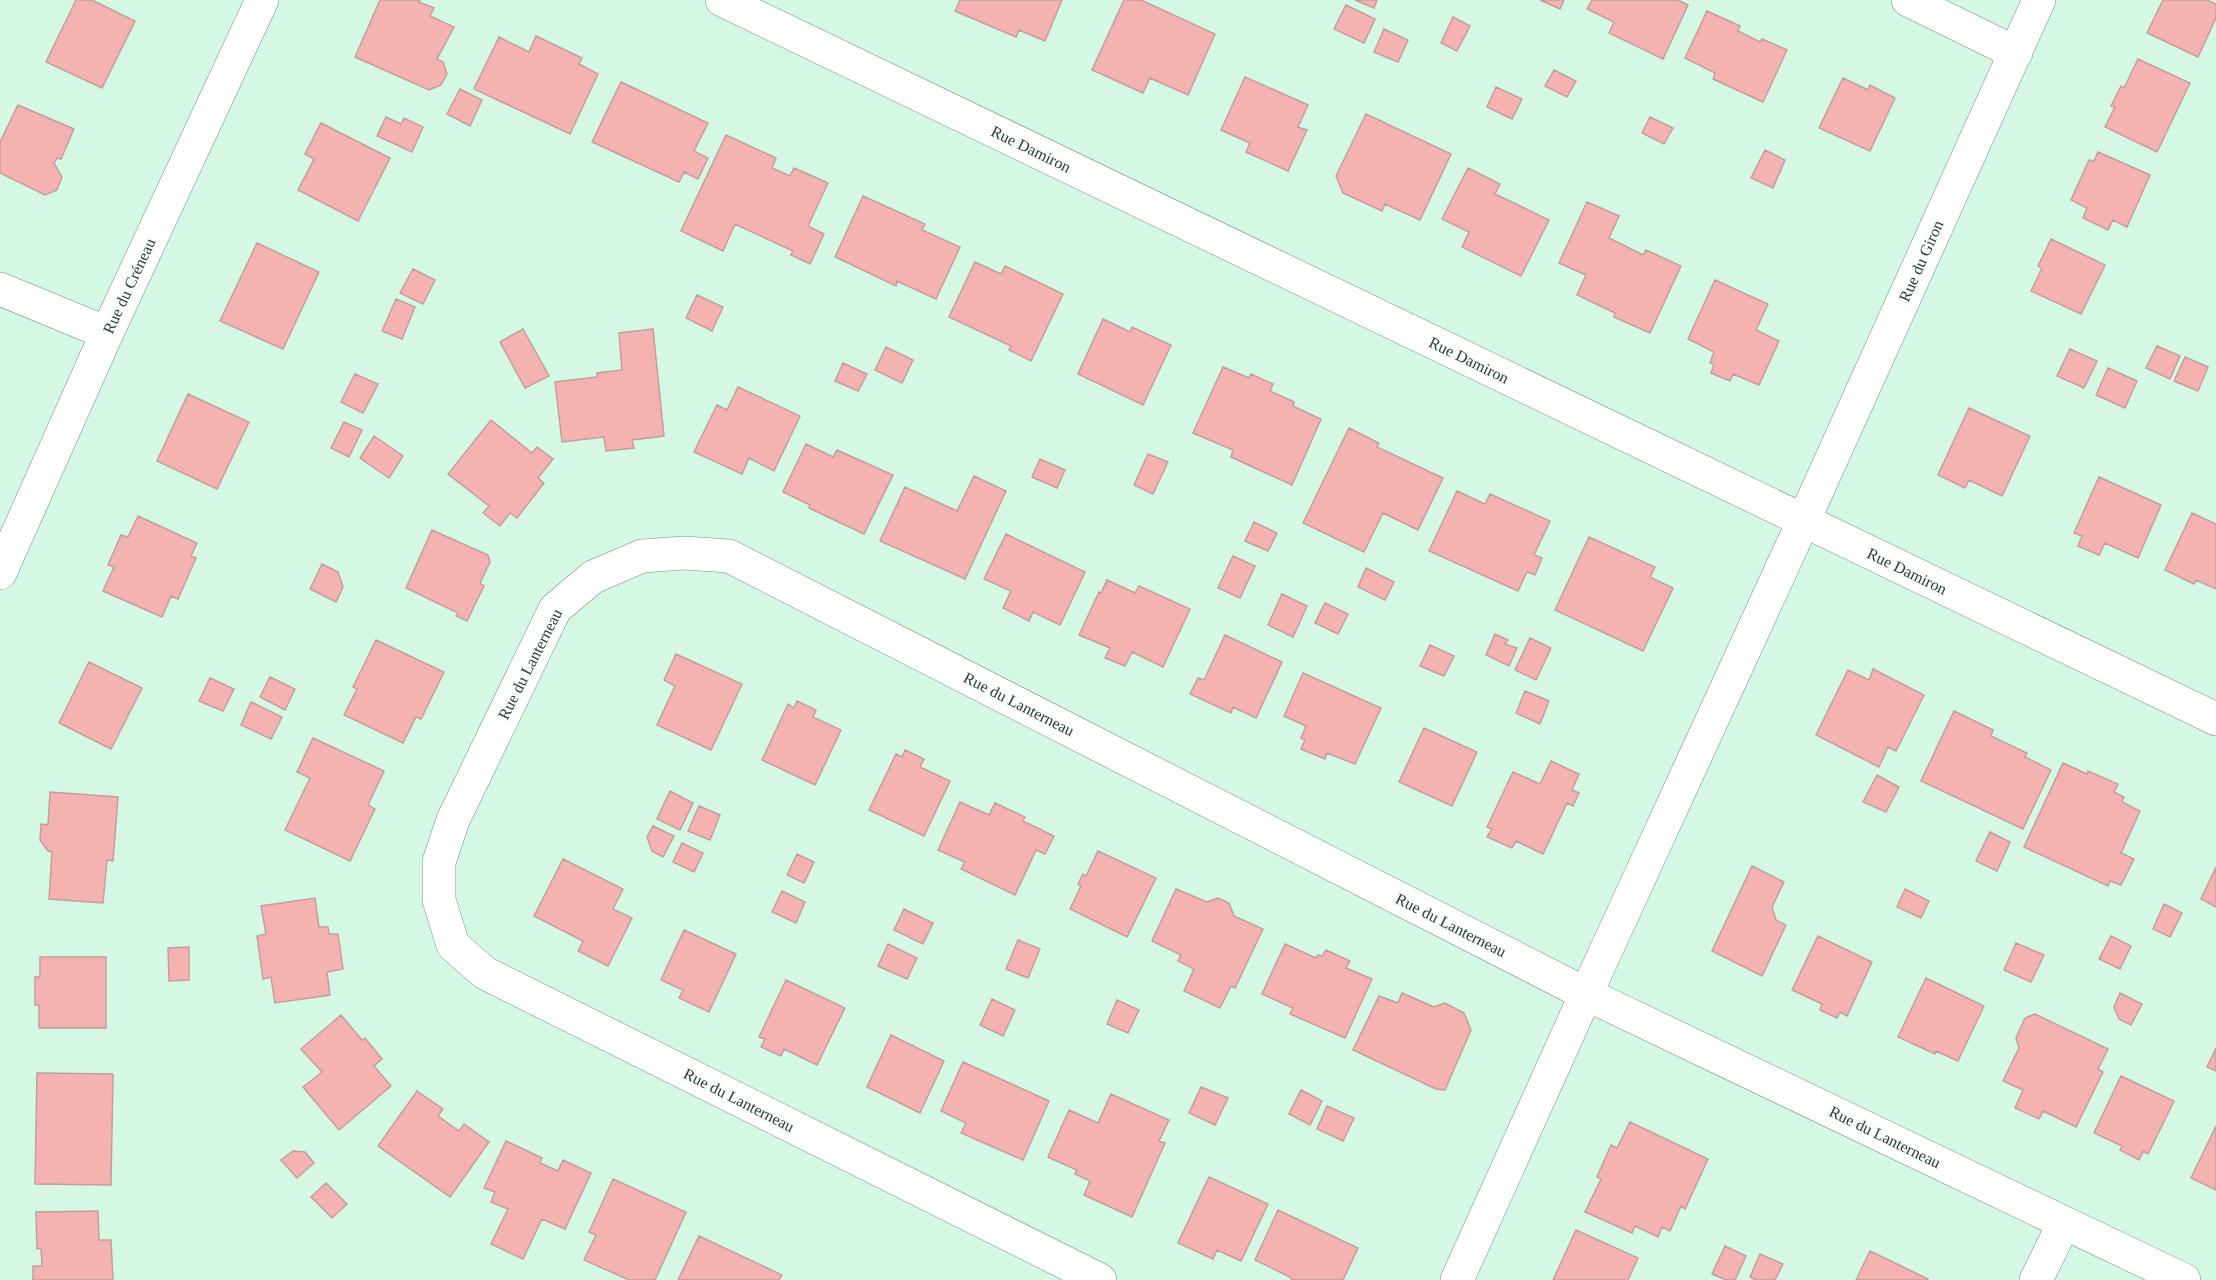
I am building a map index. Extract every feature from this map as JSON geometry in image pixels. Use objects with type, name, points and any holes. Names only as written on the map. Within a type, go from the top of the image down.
[{"type":"street","name":"Rue du Créneau","points":[[0,573],[107,333],[262,0]]},
{"type":"street","name":"Rue Damiron","points":[[722,0],[2216,719]]},
{"type":"street","points":[[1908,0],[2016,53]]},
{"type":"street","name":"Rue du Giron","points":[[1803,522],[2039,0]]},
{"type":"street","points":[[0,289],[107,333]]},
{"type":"street","points":[[1457,1280],[1803,522]]},
{"type":"street","name":"Rue du Lanterneau","points":[[1100,1280],[485,973],[453,945],[440,900],[440,862],[453,820],[555,609],[593,577],[642,556],[684,553],[729,556],[1586,994],[2184,1280]]},
{"type":"street","points":[[2036,1280],[2064,1222]]},
{"type":"building","points":[[76,0],[92,0],[135,21],[102,88],[46,62]]},
{"type":"building","points":[[380,0],[420,0],[419,2],[434,8],[430,16],[454,27],[437,59],[443,62],[447,74],[441,85],[429,90],[355,57]]},
{"type":"building","points":[[960,0],[1062,0],[1045,41],[1019,30],[1016,37],[955,11]]},
{"type":"building","points":[[1124,0],[1141,0],[1215,34],[1188,95],[1150,78],[1143,93],[1092,70]]},
{"type":"building","points":[[1355,0],[1377,0],[1374,8]]},
{"type":"building","points":[[1540,0],[1564,0],[1560,9]]},
{"type":"building","points":[[1592,0],[1678,0],[1688,5],[1663,59],[1609,33],[1614,22],[1587,9]]},
{"type":"building","points":[[2163,0],[2207,0],[2216,4],[2216,18],[2198,57],[2147,33]]},
{"type":"building","points":[[1346,5],[1375,19],[1364,43],[1334,29]]},
{"type":"building","points":[[1707,11],[1740,26],[1738,31],[1760,42],[1762,39],[1787,50],[1763,102],[1713,79],[1715,73],[1685,58]]},
{"type":"building","points":[[1453,17],[1470,26],[1457,51],[1441,43]]},
{"type":"building","points":[[1384,29],[1408,40],[1398,62],[1374,52]]},
{"type":"building","points":[[536,36],[582,58],[579,64],[598,74],[570,134],[474,89],[499,37],[529,52]]},
{"type":"building","points":[[2138,59],[2190,83],[2157,152],[2105,127],[2115,107],[2111,106],[2121,86],[2124,88]]},
{"type":"building","points":[[1554,70],[1576,81],[1567,97],[1545,86]]},
{"type":"building","points":[[1245,77],[1308,105],[1298,127],[1307,130],[1288,171],[1246,152],[1250,143],[1221,130]]},
{"type":"building","points":[[1843,78],[1868,90],[1870,85],[1895,98],[1870,151],[1819,128]]},
{"type":"building","points":[[621,82],[708,123],[694,151],[708,158],[698,179],[684,172],[679,182],[592,142]]},
{"type":"building","points":[[1496,87],[1522,99],[1512,119],[1487,107]]},
{"type":"building","points":[[460,89],[482,100],[470,126],[447,114]]},
{"type":"building","points":[[18,105],[74,129],[61,159],[57,158],[54,163],[62,177],[57,190],[45,195],[0,173],[0,142]]},
{"type":"building","points":[[1366,114],[1451,154],[1420,220],[1385,204],[1382,211],[1343,193],[1336,176]]},
{"type":"building","points":[[386,117],[401,124],[404,118],[423,127],[412,152],[377,136]]},
{"type":"building","points":[[1650,117],[1673,128],[1664,144],[1642,133]]},
{"type":"building","points":[[321,123],[390,158],[358,221],[298,190],[314,159],[305,154]]},
{"type":"building","points":[[726,135],[776,158],[772,168],[790,176],[794,168],[828,183],[808,226],[824,234],[810,264],[791,255],[793,251],[735,224],[723,251],[681,231]]},
{"type":"building","points":[[1765,150],[1785,160],[1773,188],[1751,178]]},
{"type":"building","points":[[2098,152],[2150,175],[2127,227],[2113,220],[2108,230],[2083,218],[2087,208],[2071,200],[2089,160],[2094,161]]},
{"type":"building","points":[[1468,168],[1500,184],[1495,194],[1549,220],[1521,276],[1462,247],[1469,232],[1442,219]]},
{"type":"building","points":[[863,196],[925,224],[922,230],[960,247],[936,299],[897,281],[896,286],[835,257]]},
{"type":"building","points":[[1587,202],[1619,216],[1609,238],[1643,255],[1646,250],[1681,266],[1650,333],[1614,317],[1615,313],[1577,295],[1586,275],[1559,263]]},
{"type":"building","points":[[2051,239],[2105,265],[2081,314],[2031,291],[2042,268],[2038,266]]},
{"type":"building","points":[[257,243],[319,272],[283,349],[220,321]]},
{"type":"building","points":[[975,262],[1001,274],[1005,266],[1063,294],[1031,361],[1009,350],[1011,346],[949,317]]},
{"type":"building","points":[[413,269],[435,280],[423,304],[400,293]]},
{"type":"building","points":[[1715,280],[1768,304],[1756,330],[1779,341],[1759,385],[1733,374],[1730,381],[1711,373],[1714,364],[1710,363],[1714,352],[1688,339]]},
{"type":"building","points":[[697,295],[723,307],[712,331],[686,318]]},
{"type":"building","points":[[396,299],[415,307],[402,339],[382,331]]},
{"type":"building","points":[[1103,319],[1130,332],[1132,327],[1171,345],[1143,405],[1078,374]]},
{"type":"building","points":[[523,329],[549,376],[525,388],[500,342]]},
{"type":"building","points":[[653,329],[664,436],[632,440],[634,448],[606,451],[604,437],[562,442],[555,382],[597,377],[597,373],[622,370],[619,333]]},
{"type":"building","points":[[2157,346],[2180,356],[2170,379],[2146,368]]},
{"type":"building","points":[[886,347],[913,360],[902,383],[875,370]]},
{"type":"building","points":[[2070,349],[2097,361],[2084,388],[2057,376]]},
{"type":"building","points":[[2185,357],[2208,367],[2198,391],[2174,381]]},
{"type":"building","points":[[843,363],[867,374],[858,391],[835,381]]},
{"type":"building","points":[[1223,367],[1249,378],[1251,374],[1273,384],[1270,391],[1294,402],[1293,406],[1321,419],[1292,485],[1231,457],[1233,450],[1193,433]]},
{"type":"building","points":[[2108,368],[2137,381],[2125,408],[2096,395]]},
{"type":"building","points":[[355,374],[378,384],[363,413],[341,402]]},
{"type":"building","points":[[738,387],[800,416],[774,471],[749,458],[742,474],[694,452],[717,405],[727,410]]},
{"type":"building","points":[[188,394],[249,422],[217,489],[157,461]]},
{"type":"building","points":[[1969,408],[2030,436],[2002,496],[1969,480],[1965,488],[1938,475]]},
{"type":"building","points":[[491,420],[532,453],[537,447],[553,459],[538,478],[544,483],[517,518],[510,513],[500,526],[483,513],[489,506],[448,474]]},
{"type":"building","points":[[344,422],[362,430],[349,457],[331,448]]},
{"type":"building","points":[[1349,428],[1379,443],[1377,447],[1443,478],[1418,530],[1383,513],[1364,552],[1303,523]]},
{"type":"building","points":[[374,436],[403,456],[389,478],[360,458]]},
{"type":"building","points":[[806,444],[833,457],[837,450],[893,475],[864,534],[809,508],[810,505],[783,492]]},
{"type":"building","points":[[1148,454],[1168,462],[1153,494],[1134,485]]},
{"type":"building","points":[[1040,459],[1065,470],[1057,488],[1032,477]]},
{"type":"building","points":[[974,476],[1006,491],[965,579],[880,541],[905,487],[957,511]]},
{"type":"building","points":[[2099,477],[2161,505],[2138,558],[2105,543],[2099,555],[2078,546],[2082,536],[2074,533]]},
{"type":"building","points":[[1457,491],[1485,504],[1490,494],[1550,521],[1534,555],[1542,558],[1535,575],[1527,572],[1518,591],[1429,551]]},
{"type":"building","points":[[2192,513],[2216,524],[2216,589],[2196,580],[2194,584],[2165,570]]},
{"type":"building","points":[[138,516],[197,543],[191,556],[196,558],[178,599],[171,596],[162,617],[103,591],[114,567],[108,565],[121,535],[128,537]]},
{"type":"building","points":[[1254,522],[1277,533],[1268,551],[1245,541]]},
{"type":"building","points":[[432,530],[488,555],[490,562],[480,583],[484,586],[467,621],[456,616],[458,613],[406,588]]},
{"type":"building","points":[[1006,534],[1085,572],[1060,625],[1033,612],[1029,621],[1003,608],[1011,591],[984,579]]},
{"type":"building","points":[[1589,537],[1655,567],[1650,577],[1673,588],[1643,651],[1555,610]]},
{"type":"building","points":[[1233,556],[1255,566],[1240,598],[1218,588]]},
{"type":"building","points":[[322,564],[338,572],[343,587],[336,602],[310,589]]},
{"type":"building","points":[[1366,568],[1394,582],[1385,600],[1358,587]]},
{"type":"building","points":[[1107,580],[1135,593],[1139,586],[1190,609],[1163,667],[1132,652],[1125,666],[1105,658],[1110,648],[1079,635]]},
{"type":"building","points":[[1282,594],[1307,606],[1293,637],[1268,625]]},
{"type":"building","points":[[1325,603],[1348,614],[1338,634],[1315,623]]},
{"type":"building","points":[[1495,634],[1508,640],[1505,644],[1517,648],[1509,666],[1486,655]]},
{"type":"building","points":[[1225,635],[1282,662],[1256,718],[1233,707],[1231,713],[1190,694],[1198,678],[1204,680]]},
{"type":"building","points":[[1530,638],[1551,648],[1536,680],[1515,670]]},
{"type":"building","points":[[376,640],[444,672],[421,719],[416,717],[403,743],[344,715],[357,689],[353,687]]},
{"type":"building","points":[[1430,645],[1454,656],[1444,676],[1420,666]]},
{"type":"building","points":[[676,654],[742,684],[711,750],[657,725],[675,686],[664,680]]},
{"type":"building","points":[[89,662],[142,688],[111,749],[59,723]]},
{"type":"building","points":[[1873,669],[1924,695],[1896,751],[1888,747],[1879,767],[1816,735],[1848,670],[1869,680]]},
{"type":"building","points":[[1303,673],[1381,708],[1355,764],[1327,753],[1325,759],[1301,749],[1305,740],[1301,738],[1306,726],[1284,716]]},
{"type":"building","points":[[270,677],[295,689],[285,710],[260,697]]},
{"type":"building","points":[[210,678],[234,689],[223,711],[199,701]]},
{"type":"building","points":[[1525,691],[1549,701],[1540,724],[1516,713]]},
{"type":"building","points":[[797,701],[816,710],[813,717],[841,730],[815,785],[762,760],[788,704],[794,708]]},
{"type":"building","points":[[251,702],[282,717],[271,739],[241,725]]},
{"type":"building","points":[[1954,711],[1993,730],[1991,736],[2027,753],[2025,757],[2051,770],[2023,829],[1921,781]]},
{"type":"building","points":[[1424,728],[1477,752],[1452,806],[1399,782]]},
{"type":"building","points":[[313,738],[384,771],[368,805],[375,809],[350,861],[285,830],[310,778],[297,772]]},
{"type":"building","points":[[905,750],[924,759],[920,767],[950,781],[924,836],[869,810],[896,754],[902,757]]},
{"type":"building","points":[[1551,761],[1579,774],[1572,790],[1579,793],[1573,806],[1567,803],[1543,854],[1516,841],[1512,848],[1487,837],[1492,829],[1487,827],[1513,772],[1540,784]]},
{"type":"building","points":[[2063,763],[2118,784],[2114,792],[2124,797],[2122,802],[2140,811],[2121,853],[2134,859],[2121,885],[2110,881],[2108,886],[2024,847]]},
{"type":"building","points":[[1877,775],[1899,787],[1886,812],[1863,802]]},
{"type":"building","points":[[670,791],[693,803],[680,830],[657,819]]},
{"type":"building","points":[[50,792],[118,797],[113,861],[107,860],[103,903],[49,899],[52,852],[48,851],[40,840],[41,824],[48,825]]},
{"type":"building","points":[[960,802],[989,815],[995,803],[1025,817],[1023,821],[1054,836],[1045,854],[1036,850],[1015,895],[961,869],[965,862],[938,850]]},
{"type":"building","points":[[699,806],[720,815],[710,840],[688,831]]},
{"type":"building","points":[[653,826],[674,836],[663,857],[652,851],[647,837]]},
{"type":"building","points":[[1990,832],[2010,842],[1997,871],[1976,861]]},
{"type":"building","points":[[682,843],[703,853],[694,872],[673,862]]},
{"type":"building","points":[[1098,851],[1156,878],[1127,937],[1070,909],[1081,886],[1078,884],[1083,874],[1086,876]]},
{"type":"building","points":[[797,854],[814,862],[804,883],[787,875]]},
{"type":"building","points":[[563,859],[623,889],[613,909],[632,918],[608,966],[578,951],[583,941],[534,916]]},
{"type":"building","points":[[1752,866],[1784,882],[1772,907],[1776,920],[1786,925],[1762,976],[1712,951]]},
{"type":"building","points":[[2216,867],[2216,907],[2201,899]]},
{"type":"building","points":[[1176,889],[1207,902],[1218,898],[1229,903],[1234,916],[1263,929],[1235,988],[1231,986],[1220,1008],[1184,991],[1194,969],[1178,961],[1181,955],[1152,941]]},
{"type":"building","points":[[1905,889],[1929,901],[1921,918],[1897,907]]},
{"type":"building","points":[[782,891],[805,902],[796,923],[772,912]]},
{"type":"building","points":[[315,898],[319,927],[328,927],[329,934],[338,934],[343,969],[327,972],[330,995],[275,1003],[271,977],[263,979],[257,936],[266,934],[261,906]]},
{"type":"building","points":[[2164,904],[2182,913],[2170,937],[2153,929]]},
{"type":"building","points":[[904,909],[933,923],[923,944],[894,930]]},
{"type":"building","points":[[684,930],[736,954],[709,1012],[679,998],[683,990],[661,980]]},
{"type":"building","points":[[1818,936],[1872,962],[1847,1016],[1840,1012],[1837,1018],[1820,1010],[1822,1004],[1792,990]]},
{"type":"building","points":[[2111,936],[2131,946],[2120,969],[2099,959]]},
{"type":"building","points":[[1018,940],[1040,949],[1028,978],[1006,969]]},
{"type":"building","points":[[2016,943],[2044,955],[2031,982],[2004,970]]},
{"type":"building","points":[[888,944],[917,958],[907,979],[878,966]]},
{"type":"building","points":[[1285,944],[1316,958],[1318,955],[1322,956],[1326,950],[1350,961],[1346,968],[1372,979],[1345,1038],[1290,1014],[1293,1008],[1262,994]]},
{"type":"building","points":[[189,947],[189,980],[169,981],[168,948]]},
{"type":"building","points":[[40,957],[106,957],[106,1028],[39,1028],[39,1005],[35,1005],[35,977],[40,977]]},
{"type":"building","points":[[1926,978],[1984,1006],[1958,1061],[1936,1051],[1935,1054],[1898,1037]]},
{"type":"building","points":[[786,980],[845,1008],[817,1065],[784,1049],[781,1056],[761,1047],[765,1039],[759,1037]]},
{"type":"building","points":[[1402,993],[1434,1007],[1445,1003],[1464,1013],[1471,1030],[1445,1090],[1436,1089],[1353,1050],[1379,996],[1398,1003]]},
{"type":"building","points":[[2120,993],[2142,1004],[2131,1025],[2119,1019],[2114,1007]]},
{"type":"building","points":[[992,999],[1015,1010],[1003,1036],[980,1025]]},
{"type":"building","points":[[1117,1000],[1139,1010],[1128,1033],[1107,1024]]},
{"type":"building","points":[[2035,1014],[2108,1049],[2098,1069],[2103,1072],[2076,1127],[2043,1111],[2039,1119],[2015,1108],[2023,1090],[2003,1081],[2019,1048],[2016,1038],[2025,1018]]},
{"type":"building","points":[[341,1015],[362,1040],[365,1038],[382,1059],[374,1066],[391,1086],[339,1130],[303,1087],[322,1072],[301,1049]]},
{"type":"building","points":[[891,1035],[944,1061],[920,1113],[867,1087]]},
{"type":"building","points":[[2216,1048],[2216,1071],[2207,1067]]},
{"type":"building","points":[[963,1062],[1049,1101],[1023,1160],[961,1133],[966,1123],[941,1111]]},
{"type":"building","points":[[37,1073],[113,1074],[111,1185],[35,1184]]},
{"type":"building","points":[[2121,1076],[2174,1101],[2148,1154],[2143,1151],[2139,1160],[2120,1150],[2122,1146],[2094,1133]]},
{"type":"building","points":[[1201,1087],[1228,1098],[1215,1125],[1189,1113]]},
{"type":"building","points":[[1301,1090],[1322,1101],[1310,1125],[1289,1114]]},
{"type":"building","points":[[417,1091],[443,1109],[438,1116],[459,1131],[464,1124],[489,1142],[450,1197],[378,1146]]},
{"type":"building","points":[[1111,1094],[1169,1120],[1159,1141],[1165,1143],[1132,1217],[1084,1195],[1090,1181],[1075,1174],[1077,1170],[1048,1157],[1069,1110],[1098,1123]]},
{"type":"building","points":[[1327,1106],[1354,1118],[1343,1141],[1317,1129]]},
{"type":"building","points":[[1630,1122],[1708,1159],[1685,1209],[1681,1206],[1670,1231],[1662,1227],[1658,1237],[1635,1226],[1632,1233],[1585,1212],[1601,1179],[1597,1177],[1611,1145],[1617,1148]]},
{"type":"building","points":[[2216,1126],[2216,1190],[2191,1178]]},
{"type":"building","points":[[506,1141],[542,1158],[540,1163],[558,1171],[563,1160],[591,1173],[565,1229],[542,1219],[523,1259],[491,1244],[508,1209],[491,1202],[495,1192],[484,1188]]},
{"type":"building","points":[[293,1151],[305,1152],[314,1163],[297,1178],[281,1160]]},
{"type":"building","points":[[1209,1177],[1268,1204],[1241,1261],[1217,1250],[1213,1259],[1178,1243]]},
{"type":"building","points":[[613,1179],[686,1212],[655,1280],[629,1280],[584,1260],[596,1235],[589,1232]]},
{"type":"building","points":[[326,1183],[347,1204],[332,1218],[311,1197]]},
{"type":"building","points":[[1278,1210],[1358,1248],[1343,1280],[1292,1280],[1255,1260]]},
{"type":"building","points":[[98,1211],[99,1240],[111,1240],[113,1280],[33,1280],[33,1266],[42,1266],[41,1248],[37,1249],[36,1212]]},
{"type":"building","points":[[1576,1230],[1638,1258],[1628,1280],[1553,1280]]},
{"type":"building","points":[[699,1236],[782,1275],[779,1280],[678,1280]]},
{"type":"building","points":[[1725,1246],[1746,1256],[1735,1280],[1726,1280],[1712,1274]]},
{"type":"building","points":[[1870,1251],[1928,1279],[1928,1280],[1856,1280]]},
{"type":"building","points":[[1760,1254],[1783,1264],[1775,1280],[1756,1280],[1750,1277]]}]
